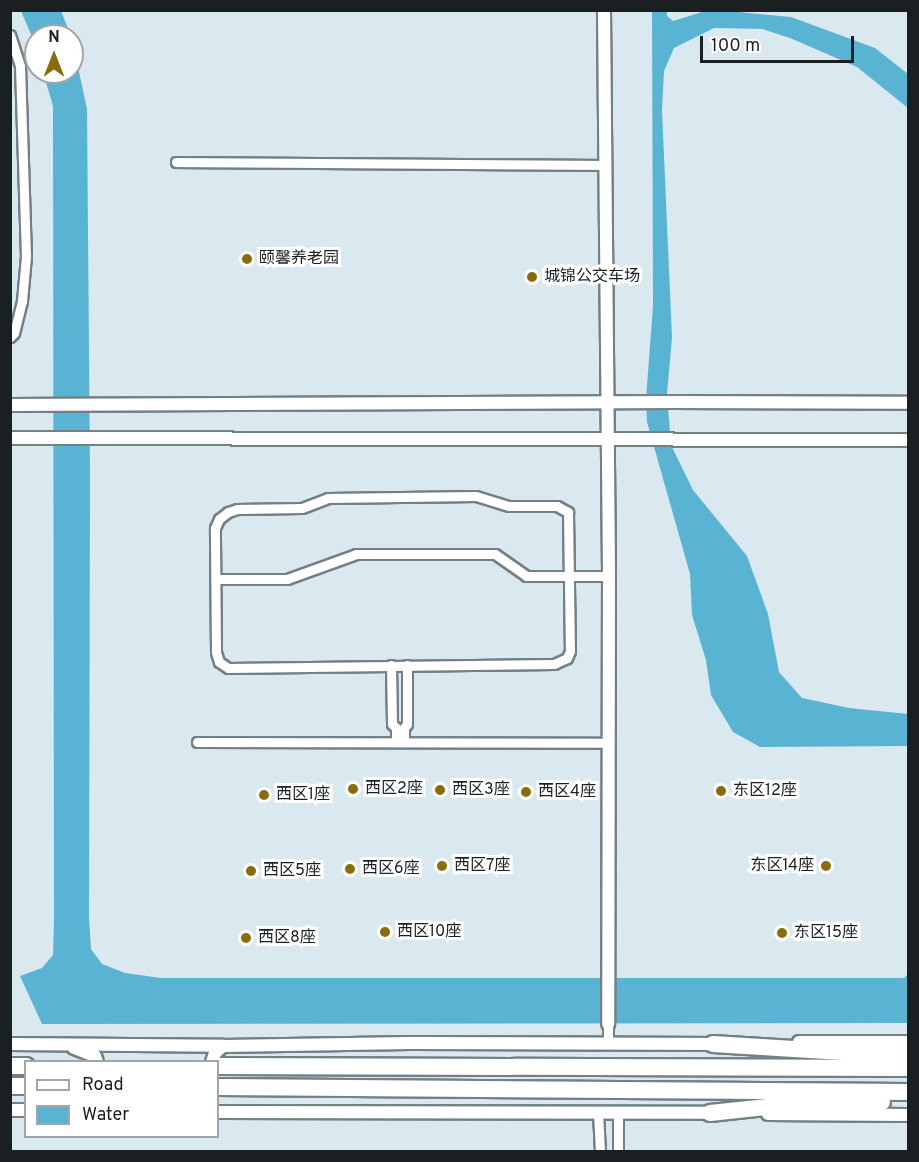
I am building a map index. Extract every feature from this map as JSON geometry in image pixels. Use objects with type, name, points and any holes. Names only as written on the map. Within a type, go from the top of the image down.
[{"type":"highway","points":[[712,1044],[909,1056]]},
{"type":"highway","points":[[219,1066],[909,1068]]},
{"type":"highway","points":[[219,1087],[909,1092]]},
{"type":"highway","points":[[710,1113],[775,1106],[909,1101]]},
{"type":"street","points":[[604,10],[609,576],[608,1043]]},
{"type":"street","points":[[10,35],[20,66],[26,256],[22,301],[10,337]]},
{"type":"street","points":[[176,162],[604,165]]},
{"type":"street","points":[[10,405],[909,403]]},
{"type":"street","points":[[10,438],[909,440]]},
{"type":"street","points":[[476,496],[509,506],[564,508],[570,518],[570,576],[570,651],[561,662],[554,664],[228,668],[219,662],[216,652],[215,528],[219,519],[237,509],[302,508],[328,498],[476,496]]},
{"type":"street","points":[[216,579],[287,579],[356,554],[495,554],[526,576],[609,576]]},
{"type":"street","points":[[391,665],[392,724],[396,728],[400,742]]},
{"type":"street","points":[[400,742],[407,724],[407,665]]},
{"type":"street","points":[[197,742],[609,743]]},
{"type":"street","points":[[10,1044],[223,1046],[909,1042]]},
{"type":"street","points":[[54,1044],[80,1049],[95,1056],[96,1060]]},
{"type":"street","points":[[213,1060],[215,1053],[223,1046]]},
{"type":"street","points":[[219,1102],[222,1106],[246,1112]]},
{"type":"street","points":[[219,1112],[909,1115]]},
{"type":"street","points":[[598,1113],[600,1152]]},
{"type":"street","points":[[618,1113],[618,1152]]},
{"type":"water","points":[[21,11],[61,11],[66,24],[27,24]]},
{"type":"water","points":[[652,11],[667,11],[667,16],[673,21],[702,12],[729,11],[791,17],[875,48],[908,74],[908,108],[857,67],[790,38],[762,29],[714,28],[674,48],[664,71],[662,110],[672,338],[667,394],[671,445],[693,490],[747,556],[768,614],[779,672],[802,698],[849,708],[908,714],[908,746],[760,747],[733,732],[711,695],[706,660],[692,615],[690,574],[647,422],[646,399],[653,306]]},
{"type":"water","points":[[47,84],[82,84],[87,109],[90,476],[89,918],[91,949],[102,964],[125,973],[161,978],[904,978],[908,974],[908,1023],[42,1024],[20,976],[42,968],[53,955],[53,106]]},
{"type":"place","name":"颐馨养老园","points":[[247,259]]},
{"type":"place","name":"城锦公交车场","points":[[532,277]]},
{"type":"place","name":"西区2座","points":[[353,789]]},
{"type":"place","name":"西区3座","points":[[440,790]]},
{"type":"place","name":"东区12座","points":[[721,791]]},
{"type":"place","name":"西区4座","points":[[526,792]]},
{"type":"place","name":"西区1座","points":[[264,795]]},
{"type":"place","name":"西区7座","points":[[442,866]]},
{"type":"place","name":"东区14座","points":[[826,866]]},
{"type":"place","name":"西区6座","points":[[350,869]]},
{"type":"place","name":"西区5座","points":[[251,871]]},
{"type":"place","name":"西区10座","points":[[385,932]]},
{"type":"place","name":"东区15座","points":[[782,933]]},
{"type":"place","name":"西区8座","points":[[246,938]]}]
